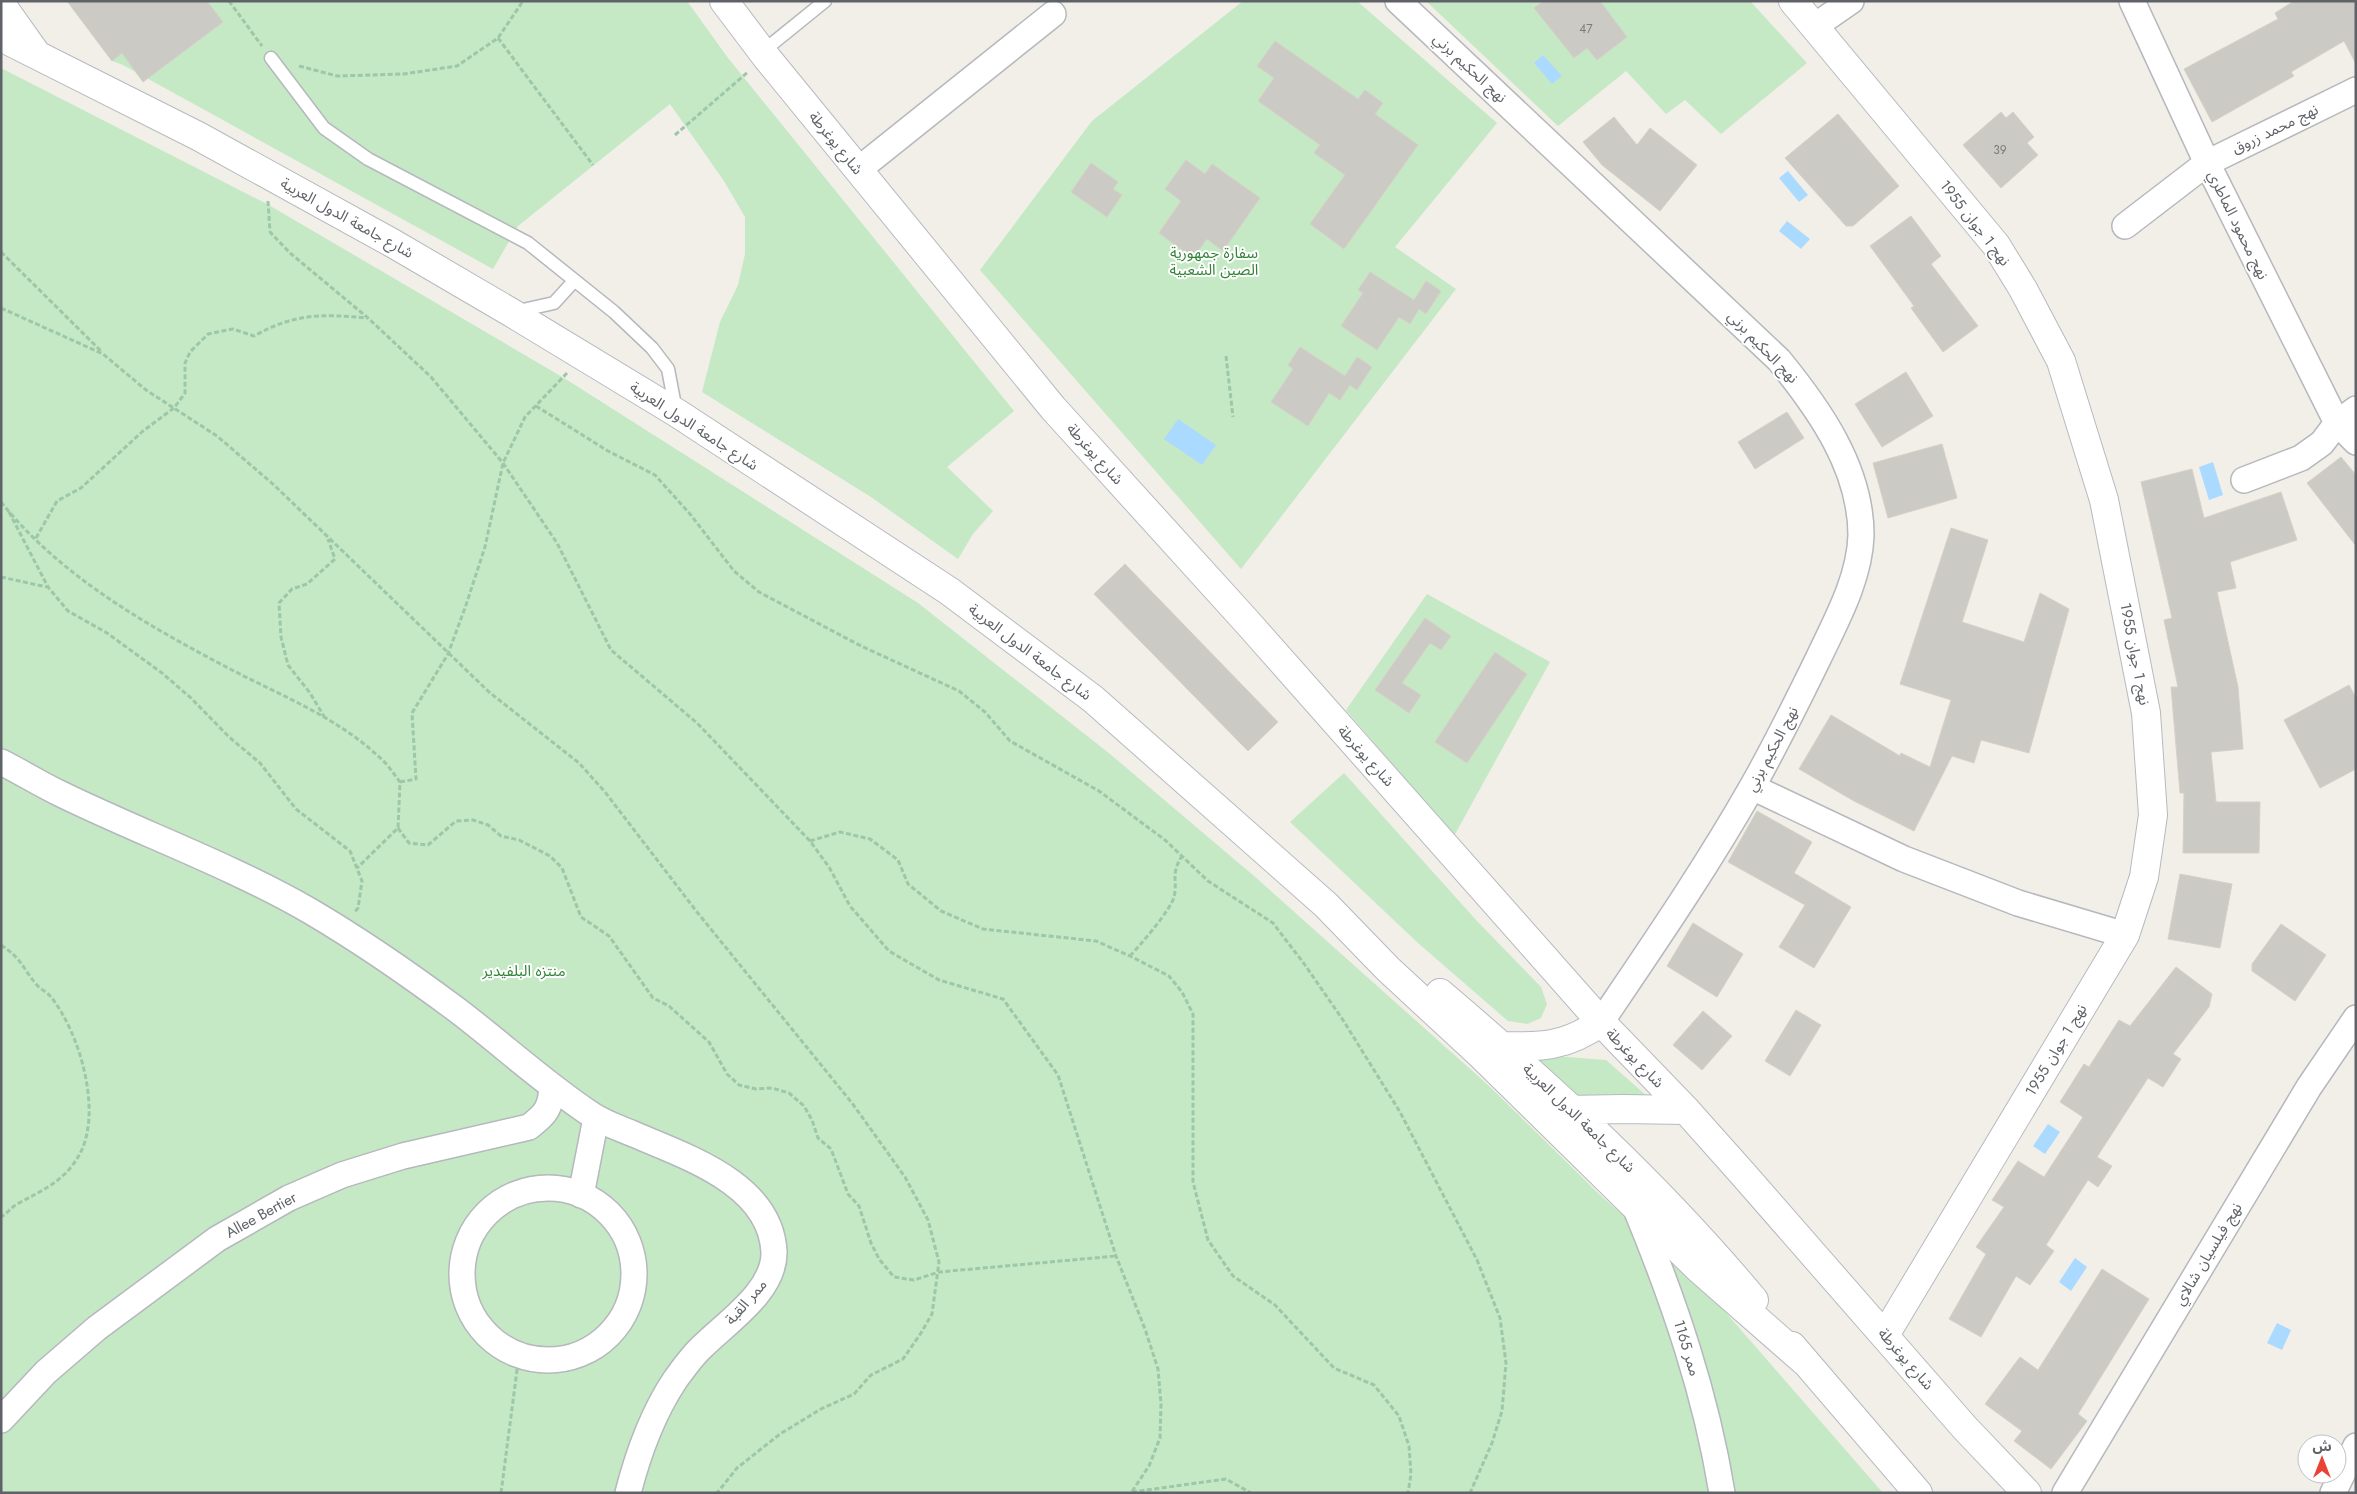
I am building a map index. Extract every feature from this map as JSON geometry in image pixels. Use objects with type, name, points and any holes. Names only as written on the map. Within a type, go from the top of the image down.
[{"type":"street","name":"شارع يوغرطة","points":[[724,1],[762,52],[1053,408],[1248,623],[1601,1022],[1686,1110],[1965,1428],[2027,1493]]},
{"type":"street","name":"نهج الحكيم برني","points":[[1398,1],[1780,360],[1806,392],[1830,430],[1845,463],[1856,496],[1861,535],[1854,578],[1796,704],[1752,787],[1682,900],[1601,1022]]},
{"type":"street","name":"نهج 1 جوان 1955","points":[[1793,1],[1996,245],[2023,289],[2061,361],[2104,500],[2146,713],[2153,816],[2144,876],[2125,935],[1885,1335]]},
{"type":"street","points":[[1815,26],[1851,1]]},
{"type":"street","name":"نهج محمود الماطري","points":[[2132,1],[2207,163],[2346,416],[2356,442]]},
{"type":"street","points":[[1,4],[39,57]]},
{"type":"street","points":[[858,170],[1053,14]]},
{"type":"street","name":"شارع جامعة الدول العربية","points":[[1,38],[189,132],[280,180],[512,313],[677,413],[949,591],[1093,699],[1326,905],[1388,969],[1471,1045],[1636,1209],[1699,1269],[1804,1361]]},
{"type":"street","name":"نهج محمد زروق","points":[[2125,226],[2207,163],[2356,90]]},
{"type":"street","points":[[2244,480],[2301,458],[2322,443],[2346,416]]},
{"type":"street","name":"ممر القبة","points":[[1,762],[60,793],[226,867],[342,931],[456,1010],[552,1086],[596,1118],[672,1150],[731,1181],[750,1197],[764,1217],[774,1254],[768,1278],[753,1299],[700,1348],[674,1382],[636,1462],[628,1493]]},
{"type":"street","points":[[1752,787],[1913,863],[2018,903],[2125,935]]},
{"type":"street","name":"شارع جامعة الدول العربية","points":[[1326,905],[1405,962],[1576,1111],[1715,1253],[1804,1361],[1918,1493]]},
{"type":"street","name":"نهج فيلسيان شالاي","points":[[2065,1493],[2309,1087],[2356,1018]]},
{"type":"street","points":[[1471,1045],[1544,1046],[1562,1043],[1583,1035],[1601,1022]]},
{"type":"street","name":"Allee Bertier","points":[[1,1420],[46,1372],[97,1328],[217,1239],[289,1198],[342,1175],[403,1156],[529,1127],[544,1116],[551,1102],[552,1086]]},
{"type":"street","points":[[1534,1106],[1576,1111],[1623,1108],[1686,1110]]},
{"type":"street","points":[[580,1194],[596,1118]]},
{"type":"street","points":[[556,1188],[580,1194],[606,1210],[624,1233],[633,1261],[633,1291],[622,1318],[603,1341],[578,1355],[548,1360],[520,1356],[497,1344],[479,1327],[467,1305],[462,1281],[463,1256],[472,1232],[487,1213],[508,1198],[531,1190],[556,1188]]},
{"type":"street","name":"ممر 1165","points":[[1636,1209],[1688,1348],[1707,1416],[1722,1493]]},
{"type":"street","points":[[2333,1493],[2356,1446]]},
{"type":"lane","points":[[762,52],[825,1]]},
{"type":"lane","points":[[271,58],[324,128],[368,159],[528,243],[614,312],[652,348],[668,370],[677,413]]},
{"type":"lane","points":[[512,313],[554,302],[574,281]]},
{"type":"path","points":[[229,1],[271,58],[337,76],[404,74],[457,66],[498,38],[524,1]]},
{"type":"path","points":[[498,38],[593,165]]},
{"type":"path","points":[[674,135],[729,88]]},
{"type":"path","points":[[280,180],[267,204],[270,232],[290,253],[368,318],[431,377],[503,463],[557,543],[611,650],[697,723],[810,841],[829,867],[850,906],[889,951],[939,980],[1003,999],[1058,1075],[1116,1256],[1145,1329],[1158,1369],[1161,1404],[1160,1438],[1149,1466],[1131,1492]]},
{"type":"path","points":[[1,252],[103,354],[146,390],[217,436],[274,485],[489,692],[579,763],[605,792],[696,912],[852,1103],[905,1176],[928,1220],[939,1262],[932,1314],[903,1359],[871,1375],[854,1394],[822,1408],[780,1434],[737,1468],[717,1493]]},
{"type":"path","points":[[1,308],[103,354]]},
{"type":"path","points":[[36,538],[57,501],[81,488],[143,431],[174,408],[186,393],[186,362],[190,352],[208,334],[233,329],[254,336],[276,324],[310,315],[368,318]]},
{"type":"path","points":[[400,782],[416,779],[412,713],[448,654],[485,547],[503,463],[524,417],[564,378],[580,354]]},
{"type":"path","points":[[1226,356],[1233,417]]},
{"type":"path","points":[[536,406],[608,451],[655,474],[690,514],[734,571],[759,592],[861,646],[959,691],[984,712],[1010,741],[1099,791],[1165,840],[1208,881],[1273,923],[1305,965],[1400,1112],[1477,1260],[1500,1318],[1506,1363],[1502,1411],[1492,1443],[1470,1493]]},
{"type":"path","points":[[1,502],[48,587],[68,611],[107,633],[162,673],[260,764],[296,809],[350,851],[362,881],[358,908],[342,931]]},
{"type":"path","points":[[7,510],[71,572],[149,626],[301,704],[325,718],[379,756],[400,782],[398,828],[409,842],[428,845],[456,821],[473,820],[488,825],[501,836],[519,840],[550,856],[562,868],[581,917],[609,936],[653,998],[670,1006],[709,1042],[727,1074],[739,1085],[756,1089],[772,1088],[789,1093],[804,1106],[812,1120],[818,1138],[831,1149],[838,1162],[841,1179],[848,1194],[859,1206],[871,1243],[879,1259],[894,1277],[914,1280],[938,1272],[1116,1256]]},
{"type":"path","points":[[325,718],[310,693],[288,665],[281,637],[279,603],[292,589],[307,584],[335,559],[327,538]]},
{"type":"path","points":[[1,577],[48,587]]},
{"type":"path","points":[[357,868],[398,828]]},
{"type":"path","points":[[810,841],[840,832],[870,839],[898,860],[908,884],[941,911],[983,928],[1096,941],[1169,976],[1182,992],[1193,1014],[1192,1182],[1208,1240],[1233,1276],[1275,1305],[1334,1368],[1374,1385],[1393,1408],[1399,1416],[1410,1446],[1411,1474],[1408,1493]]},
{"type":"path","points":[[1130,956],[1145,940],[1174,898],[1174,868],[1182,856]]},
{"type":"path","points":[[1,945],[16,955],[37,985],[50,996],[71,1033],[89,1087],[90,1125],[79,1157],[64,1178],[17,1204],[1,1217]]},
{"type":"path","points":[[501,1493],[520,1356]]},
{"type":"path","points":[[1131,1492],[1226,1479],[1251,1493]]},
{"type":"green space","points":[[67,1],[687,1],[728,58],[1014,411],[947,467],[993,511],[973,534],[958,559],[871,497],[702,392],[720,322],[738,285],[745,254],[745,217],[724,181],[670,104],[518,226],[493,269],[123,65],[112,61]]},
{"type":"green space","name":"سفارة جمهورية الصين الشعبية","points":[[1243,1],[1357,1],[1497,123],[1395,247],[1456,289],[1241,569],[980,270],[1092,121]]},
{"type":"green space","points":[[1426,1],[1750,1],[1807,63],[1721,134],[1685,100],[1666,114],[1626,71],[1558,126]]},
{"type":"green space","name":"منتزه البلفيدير","points":[[1,68],[267,204],[564,378],[918,603],[1110,754],[1254,876],[1488,1085],[1599,1194],[1700,1283],[1883,1493],[1,1493]]},
{"type":"green space","points":[[1427,594],[1550,662],[1454,836],[1346,710]]},
{"type":"green space","points":[[1344,773],[1476,920],[1541,987],[1547,1004],[1541,1018],[1527,1024],[1508,1021],[1418,943],[1290,822]]},
{"type":"green space","points":[[1554,1056],[1606,1060],[1648,1097],[1626,1095],[1575,1098],[1533,1059]]},
{"type":"water","points":[[1543,55],[1562,76],[1552,84],[1534,63]]},
{"type":"water","points":[[1788,171],[1808,195],[1799,202],[1779,178]]},
{"type":"water","points":[[1787,221],[1810,239],[1801,249],[1779,231]]},
{"type":"water","points":[[1178,419],[1216,445],[1202,465],[1164,439]]},
{"type":"water","points":[[2213,462],[2223,495],[2209,500],[2199,467]]},
{"type":"water","points":[[2048,1124],[2060,1132],[2045,1154],[2033,1146]]},
{"type":"water","points":[[2075,1258],[2087,1267],[2071,1291],[2059,1282]]},
{"type":"water","points":[[2277,1323],[2291,1330],[2282,1350],[2267,1343]]},
{"type":"building","points":[[67,1],[207,1],[223,22],[143,82],[122,53],[112,61]]},
{"type":"building","points":[[1543,1],[1600,1],[1627,37],[1597,60],[1587,48],[1574,58],[1534,8]]},
{"type":"building","points":[[2294,1],[2356,1],[2356,64],[2344,41],[2291,72],[2294,76],[2212,122],[2184,69],[2278,19],[2275,13]]},
{"type":"building","points":[[1275,41],[1358,99],[1365,90],[1383,103],[1375,114],[1418,145],[1344,249],[1310,224],[1345,175],[1314,153],[1320,145],[1258,101],[1274,78],[1257,66]]},
{"type":"building","points":[[2001,112],[2006,118],[2013,112],[2034,137],[2027,143],[2038,155],[2001,188],[1963,145]]},
{"type":"building","points":[[1838,114],[1899,186],[1853,226],[1846,226],[1785,158]]},
{"type":"building","points":[[1614,117],[1637,145],[1650,128],[1697,165],[1660,211],[1602,165],[1583,142]]},
{"type":"building","points":[[1186,160],[1205,174],[1212,164],[1260,198],[1223,251],[1207,239],[1193,258],[1159,233],[1181,201],[1165,189]]},
{"type":"building","points":[[1091,163],[1118,182],[1113,189],[1122,195],[1107,217],[1071,192]]},
{"type":"building","points":[[1911,216],[1941,256],[1931,264],[1978,326],[1943,352],[1911,308],[1914,306],[1870,246]]},
{"type":"building","points":[[1370,272],[1414,300],[1426,281],[1441,291],[1426,314],[1419,309],[1410,324],[1399,317],[1377,350],[1341,326],[1363,293],[1358,290]]},
{"type":"building","points":[[1300,347],[1345,376],[1357,357],[1372,367],[1357,390],[1350,385],[1340,400],[1329,393],[1308,426],[1271,402],[1293,369],[1288,365]]},
{"type":"building","points":[[1906,372],[1933,416],[1882,447],[1855,404]]},
{"type":"building","points":[[1787,412],[1804,438],[1755,469],[1738,442]]},
{"type":"building","points":[[1942,444],[1957,498],[1888,518],[1873,463]]},
{"type":"building","points":[[2341,457],[2356,475],[2356,546],[2307,483]]},
{"type":"building","points":[[2192,469],[2204,518],[2281,492],[2297,540],[2230,562],[2236,588],[2217,592],[2238,687],[2243,749],[2211,752],[2216,802],[2260,802],[2259,853],[2183,853],[2184,793],[2180,793],[2171,687],[2178,687],[2164,620],[2172,618],[2141,482]]},
{"type":"building","points":[[1951,528],[1988,540],[1962,622],[2024,642],[2040,593],[2069,609],[2029,753],[1981,740],[1974,763],[1952,756],[1914,831],[1854,801],[1799,769],[1831,715],[1900,756],[1901,753],[1930,767],[1951,700],[1900,684]]},
{"type":"building","points":[[1125,564],[1278,722],[1248,751],[1094,594]]},
{"type":"building","points":[[1425,618],[1451,636],[1441,650],[1430,643],[1402,683],[1421,695],[1409,713],[1375,690]]},
{"type":"building","points":[[1495,652],[1527,674],[1467,763],[1435,742]]},
{"type":"building","points":[[2349,685],[2356,698],[2356,769],[2320,788],[2284,720]]},
{"type":"building","points":[[1757,811],[1812,842],[1794,873],[1851,907],[1814,968],[1779,947],[1805,905],[1728,862]]},
{"type":"building","points":[[2180,874],[2232,884],[2220,948],[2168,939]]},
{"type":"building","points":[[1693,923],[1743,954],[1717,997],[1667,966]]},
{"type":"building","points":[[2281,924],[2326,955],[2295,1001],[2252,971],[2252,964]]},
{"type":"building","points":[[2176,967],[2212,994],[2209,1007],[2173,1054],[2181,1059],[2163,1087],[2148,1078],[2097,1157],[2112,1166],[2098,1187],[2088,1180],[2046,1245],[2054,1251],[2030,1285],[2016,1276],[1981,1337],[1949,1319],[1986,1254],[1976,1247],[2004,1207],[1992,1200],[2018,1161],[2044,1177],[2083,1117],[2060,1102],[2084,1064],[2089,1067],[2119,1020],[2130,1026]]},
{"type":"building","points":[[1796,1010],[1821,1025],[1790,1076],[1765,1061]]},
{"type":"building","points":[[1703,1011],[1732,1036],[1702,1070],[1673,1045]]},
{"type":"building","points":[[2102,1269],[2149,1299],[2078,1414],[2087,1421],[2051,1469],[2014,1441],[2022,1431],[1985,1404],[2020,1357],[2038,1370]]}]
